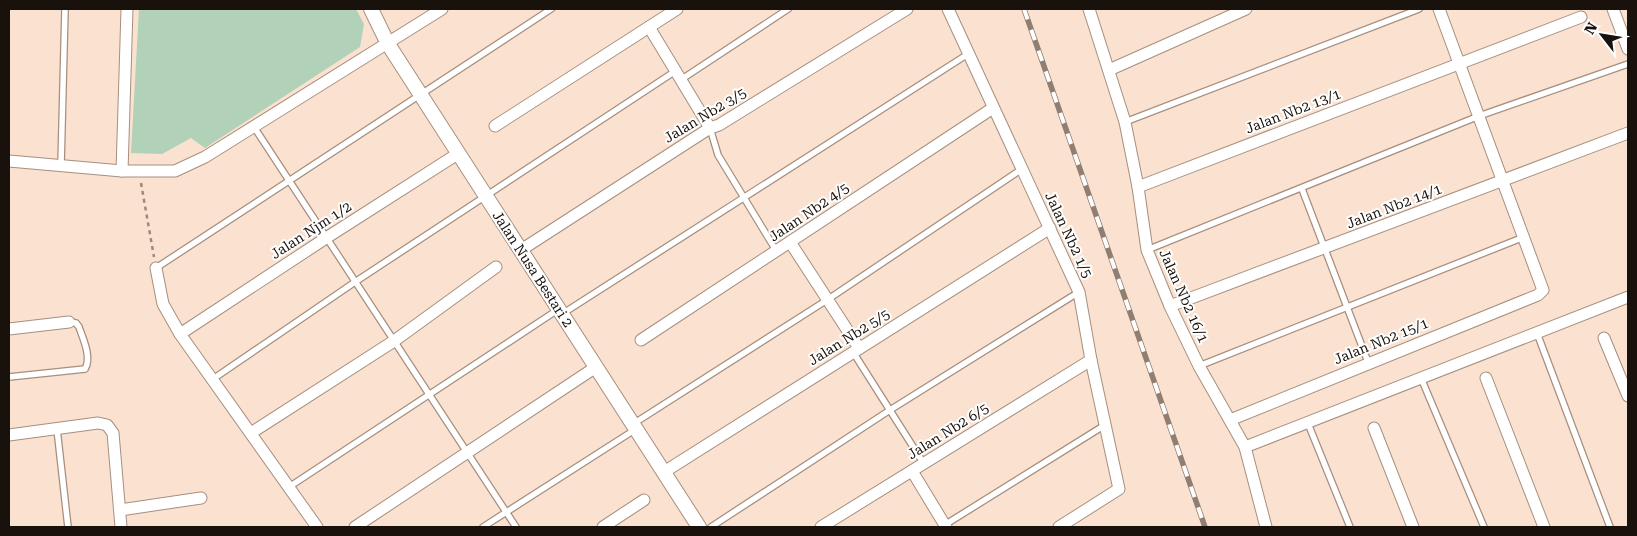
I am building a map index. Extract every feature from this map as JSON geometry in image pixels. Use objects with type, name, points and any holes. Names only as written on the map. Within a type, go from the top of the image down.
[{"type":"street","points":[[122,171],[127,9]]},
{"type":"street","name":"Jalan Nusa Bestari 2","points":[[371,9],[388,44],[699,527]]},
{"type":"street","points":[[9,161],[122,171],[175,170],[205,157],[442,9]]},
{"type":"street","points":[[495,126],[676,9]]},
{"type":"street","name":"Jalan Nb2 3/5","points":[[521,250],[710,128],[719,125],[907,9]]},
{"type":"street","name":"Jalan Nb2 1/5","points":[[948,9],[1079,292],[1091,360],[1119,489],[1059,527]]},
{"type":"street","points":[[1109,70],[1245,9]]},
{"type":"street","points":[[1439,9],[1524,237]]},
{"type":"street","points":[[1613,9],[1628,49]]},
{"type":"street","name":"Jalan Nb2 16/1","points":[[1091,10],[1125,122],[1138,187],[1147,250],[1170,306],[1199,366],[1245,447],[1266,527]]},
{"type":"street","name":"Jalan Nb2 13/1","points":[[1138,187],[1581,17]]},
{"type":"street","points":[[649,27],[680,75],[710,128]]},
{"type":"street","name":"Jalan Nb2 4/5","points":[[641,340],[993,108]]},
{"type":"street","name":"Jalan Nb2 14/1","points":[[1170,306],[1628,133]]},
{"type":"street","name":"Jalan Njm 1/2","points":[[180,334],[459,153]]},
{"type":"street","name":"Jalan Nb2 5/5","points":[[664,472],[1050,228]]},
{"type":"street","name":"Jalan Nb2 15/1","points":[[1230,420],[1368,362],[1538,295],[1543,290],[1524,237]]},
{"type":"street","points":[[790,242],[856,350]]},
{"type":"street","points":[[251,433],[394,341],[496,267]]},
{"type":"street","points":[[156,268],[163,304],[180,334],[317,527]]},
{"type":"street","points":[[1245,447],[1307,421],[1628,297]]},
{"type":"street","points":[[9,330],[68,322]]},
{"type":"street","points":[[1604,338],[1628,396]]},
{"type":"street","name":"Jalan Nb2 6/5","points":[[821,527],[1091,360]]},
{"type":"street","points":[[355,527],[468,454],[596,366]]},
{"type":"street","points":[[1486,378],[1544,527]]},
{"type":"street","points":[[9,435],[98,423],[107,425],[113,433],[122,527]]},
{"type":"street","points":[[1374,428],[1413,527]]},
{"type":"street","points":[[912,471],[944,526]]},
{"type":"street","points":[[120,510],[201,498]]},
{"type":"street","points":[[603,527],[644,500]]},
{"type":"lane","points":[[61,165],[64,9]]},
{"type":"lane","points":[[156,268],[551,9]]},
{"type":"lane","points":[[213,380],[355,282],[486,196],[788,9]]},
{"type":"lane","points":[[1125,122],[1419,9]]},
{"type":"lane","points":[[289,487],[428,394],[744,197],[968,54]]},
{"type":"lane","points":[[1147,250],[1479,116],[1628,64]]},
{"type":"lane","points":[[254,127],[516,527]]},
{"type":"lane","points":[[710,128],[718,155],[777,252]]},
{"type":"lane","points":[[483,527],[1022,169]]},
{"type":"lane","points":[[1302,189],[1368,362]]},
{"type":"lane","points":[[1199,366],[1524,237]]},
{"type":"lane","points":[[711,527],[890,410],[1079,292]]},
{"type":"lane","points":[[9,377],[85,368],[88,364],[88,356],[79,327],[76,323],[68,322]]},
{"type":"lane","points":[[1537,333],[1610,527]]},
{"type":"lane","points":[[856,350],[890,410],[924,464]]},
{"type":"lane","points":[[1421,378],[1484,527]]},
{"type":"lane","points":[[1307,421],[1350,527]]},
{"type":"lane","points":[[944,526],[1105,425]]},
{"type":"lane","points":[[57,428],[68,527]]},
{"type":"path","points":[[138,171],[156,268]]},
{"type":"green space","points":[[139,9],[356,9],[364,24],[360,47],[205,148],[191,138],[162,154],[131,153]]},
{"type":"railway","points":[[1024,9],[1205,527]]}]
